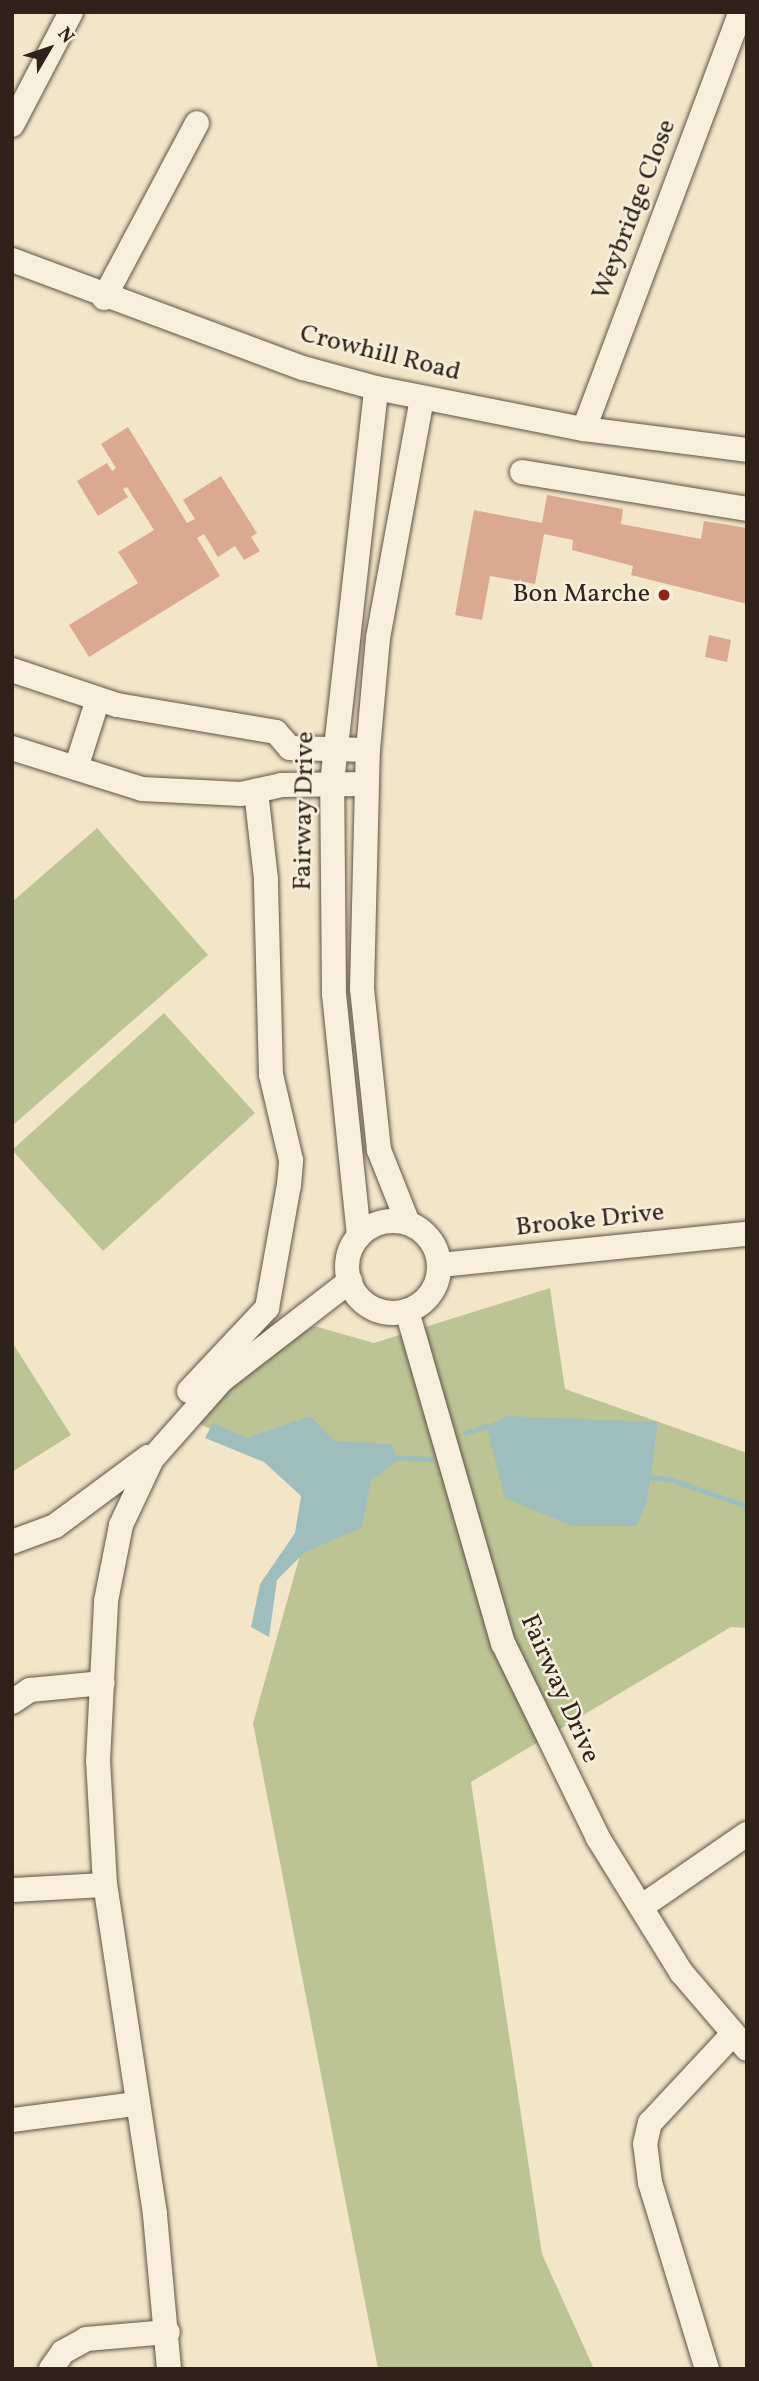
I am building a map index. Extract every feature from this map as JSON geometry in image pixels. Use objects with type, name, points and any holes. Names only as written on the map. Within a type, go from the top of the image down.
[{"type":"street","points":[[12,125],[71,12]]},
{"type":"street","name":"Weybridge Close","points":[[584,429],[741,12]]},
{"type":"street","points":[[104,298],[197,123]]},
{"type":"street","name":"Crowhill Road","points":[[12,260],[104,298],[376,388],[584,429],[747,450]]},
{"type":"street","name":"Fairway Drive","points":[[359,1236],[334,994],[332,783],[333,751],[376,388]]},
{"type":"street","points":[[408,1223],[381,1222],[359,1236],[348,1257],[350,1281],[372,1308],[407,1311],[432,1292],[440,1265],[429,1238],[408,1223],[379,1150],[362,989],[368,750],[377,638],[422,399]]},
{"type":"street","points":[[522,472],[747,509]]},
{"type":"street","points":[[12,670],[98,699],[276,732],[290,748],[368,750]]},
{"type":"street","points":[[76,768],[98,699]]},
{"type":"street","points":[[12,748],[142,789],[256,791],[332,783],[367,784]]},
{"type":"street","points":[[131,1470],[184,1396],[267,1308],[273,1285],[290,1160],[271,1075],[266,879],[256,791]]},
{"type":"street","name":"Brooke Drive","points":[[440,1265],[747,1234]]},
{"type":"street","points":[[12,1542],[55,1526],[131,1470],[162,1446],[222,1381],[350,1281]]},
{"type":"street","name":"Fairway Drive","points":[[407,1311],[503,1643],[568,1782],[641,1907],[739,2042]]},
{"type":"street","points":[[162,1446],[121,1525],[106,1601],[98,1761],[105,1885],[168,2332],[169,2369]]},
{"type":"street","points":[[12,1702],[30,1690],[103,1683]]},
{"type":"street","points":[[641,1907],[747,1834]]},
{"type":"street","points":[[12,1890],[105,1885]]},
{"type":"street","points":[[707,2369],[650,2183],[645,2144],[650,2123],[739,2042]]},
{"type":"street","points":[[12,2120],[136,2104]]},
{"type":"street","points":[[51,2369],[64,2352],[86,2339],[168,2332]]},
{"type":"green space","points":[[97,828],[208,955],[12,1126],[12,902]]},
{"type":"green space","points":[[164,1013],[255,1113],[103,1251],[12,1150]]},
{"type":"green space","points":[[550,1288],[565,1389],[747,1453],[747,1628],[731,1627],[471,1782],[542,2254],[594,2369],[378,2369],[253,1723],[312,1512],[294,1469],[196,1422],[256,1360],[314,1326],[374,1343]]},
{"type":"green space","points":[[12,1342],[71,1435],[12,1472]]},
{"type":"water","points":[[310,1416],[334,1441],[391,1444],[398,1460],[371,1481],[362,1527],[304,1553],[277,1580],[269,1637],[251,1627],[260,1584],[295,1533],[301,1496],[264,1462],[205,1438],[213,1423],[247,1438]]},
{"type":"water","points":[[507,1416],[658,1422],[647,1502],[636,1526],[572,1526],[505,1498],[486,1426]]},
{"type":"building","points":[[128,427],[187,523],[195,519],[183,500],[221,476],[257,533],[251,537],[260,551],[244,560],[235,546],[218,557],[204,534],[197,538],[220,576],[89,657],[69,625],[138,583],[118,552],[154,530],[127,487],[123,489],[128,497],[98,516],[77,481],[107,463],[112,471],[116,468],[101,444]]},
{"type":"building","points":[[547,495],[623,509],[621,524],[701,539],[704,521],[747,528],[747,604],[631,575],[633,566],[572,550],[573,540],[544,534],[535,584],[490,576],[482,620],[455,615],[474,510],[542,523]]},
{"type":"building","points":[[709,635],[731,640],[727,662],[705,657]]},
{"type":"waterway","points":[[465,1433],[486,1426],[491,1431]]},
{"type":"waterway","points":[[391,1457],[431,1459]]},
{"type":"waterway","points":[[646,1477],[669,1479],[747,1506]]},
{"type":"place","name":"Bon Marche","points":[[664,595]]}]
